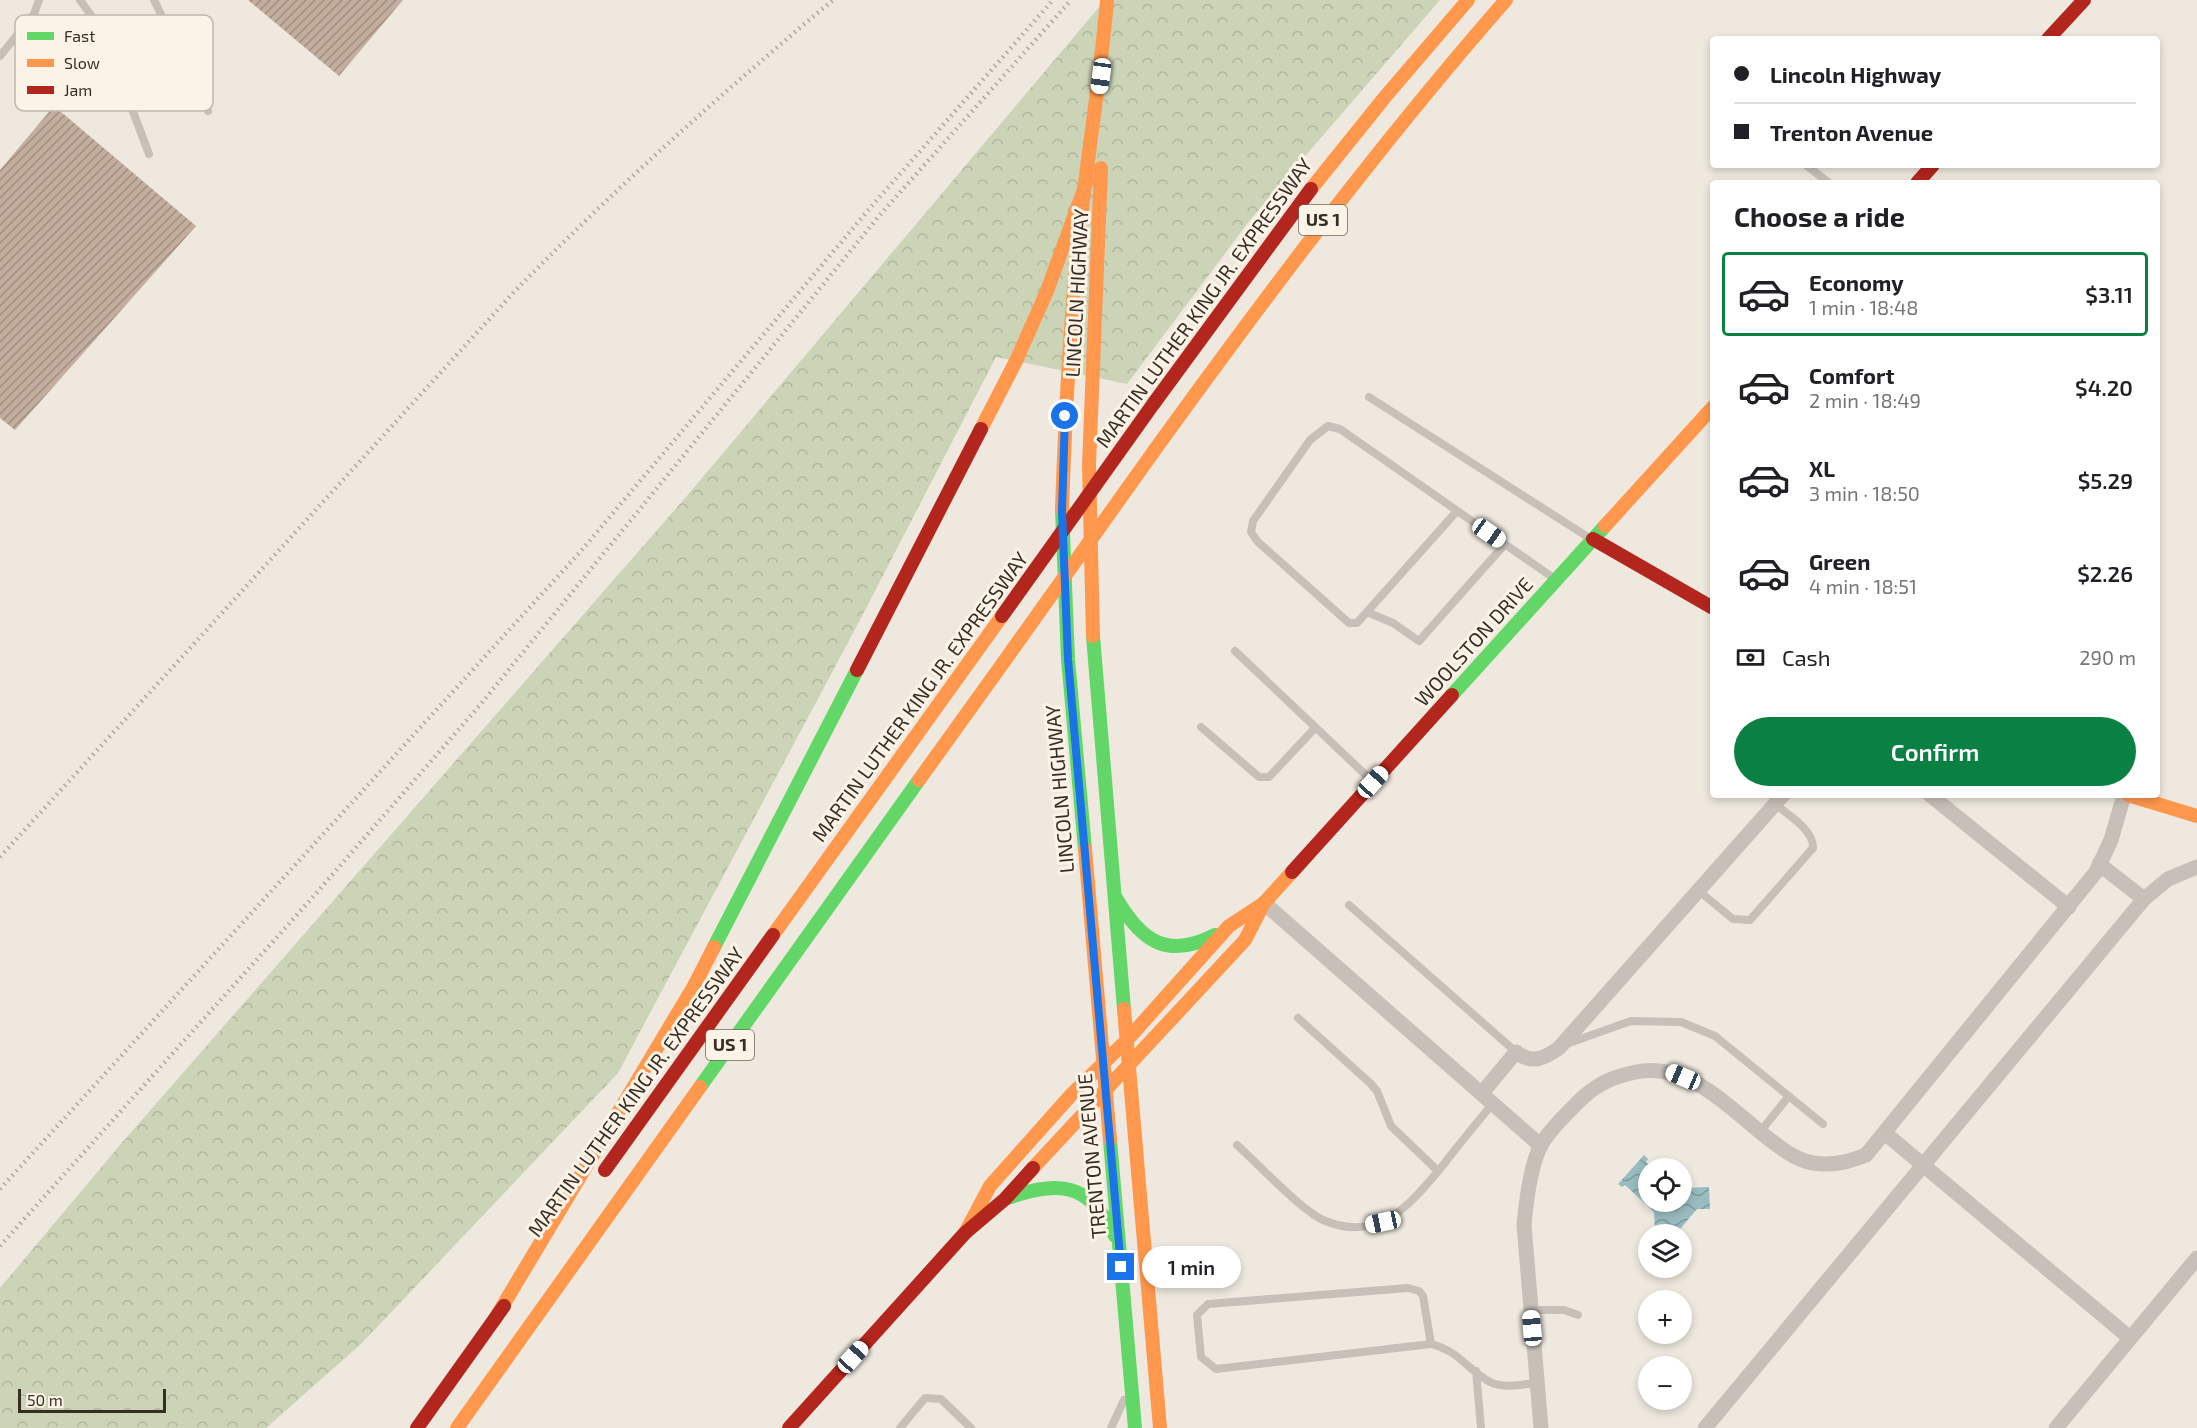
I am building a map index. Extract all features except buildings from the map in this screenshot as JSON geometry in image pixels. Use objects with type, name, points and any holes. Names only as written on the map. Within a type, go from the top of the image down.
[{"type":"main road","name":"LINCOLN HIGHWAY","points":[[1103,1060],[1068,659],[1062,511],[1068,365],[1077,252],[1101,76],[1107,0]]},
{"type":"main road","name":"MARTIN LUTHER KING JR. EXPRESSWAY","points":[[597,1180],[1298,206],[1389,92],[1468,0]]},
{"type":"main road","name":"US 1","points":[[457,1428],[1263,298],[1425,93],[1506,0]]},
{"type":"main road","points":[[2051,36],[2084,0]]},
{"type":"main road","name":"LINCOLN HIGHWAY","points":[[1101,76],[1101,254],[1088,511],[1094,657],[1160,1428]]},
{"type":"main road","points":[[493,1322],[694,986],[1016,361],[1047,291],[1087,182]]},
{"type":"main road","name":"WOOLSTON DRIVE","points":[[1103,1060],[1127,1040],[1229,926],[1264,903],[1710,409]]},
{"type":"main road","points":[[1593,539],[1710,606]]},
{"type":"main road","points":[[2136,798],[2197,816]]},
{"type":"main road","points":[[1114,894],[1133,926],[1145,937],[1160,945],[1177,949],[1192,947],[1229,926]]},
{"type":"main road","name":"WOOLSTON DRIVE","points":[[1129,1068],[1245,940],[1264,903]]},
{"type":"main road","points":[[965,1233],[990,1185],[1103,1060]]},
{"type":"main road","name":"TRENTON AVENUE","points":[[1103,1060],[1135,1428]]},
{"type":"main road","points":[[789,1428],[965,1233],[1005,1199],[1106,1089],[1129,1068]]},
{"type":"main road","points":[[1005,1199],[1045,1186],[1063,1186],[1078,1191],[1104,1213],[1119,1247]]},
{"type":"main road","name":"MARTIN LUTHER KING JR. EXPRESSWAY","points":[[417,1428],[583,1199]]},
{"type":"street","points":[[1934,798],[2068,907]]},
{"type":"street","points":[[1541,1428],[1524,1225],[1527,1195],[1540,1146],[1559,1121],[1595,1086],[1616,1076],[1642,1071],[1670,1071],[1697,1083],[1783,1150],[1811,1163],[1840,1165],[1866,1155],[1886,1134],[2100,864],[2125,798]]},
{"type":"street","points":[[1488,1098],[1516,1052],[1524,1059],[1533,1060],[1546,1058],[1559,1048],[1779,799]]},
{"type":"street","points":[[2100,864],[2144,899]]},
{"type":"street","points":[[1706,1428],[2144,899],[2168,879],[2197,867]]},
{"type":"street","points":[[1264,903],[1540,1146]]},
{"type":"street","points":[[1886,1134],[2130,1338]]},
{"type":"street","points":[[2056,1428],[2197,1258]]},
{"type":"lane","points":[[33,15],[39,0]]},
{"type":"lane","points":[[80,0],[91,15]]},
{"type":"lane","points":[[154,0],[161,15]]},
{"type":"lane","points":[[0,56],[15,37]]},
{"type":"lane","points":[[133,111],[149,154]]},
{"type":"lane","points":[[1810,168],[1825,180]]},
{"type":"lane","points":[[1370,397],[1593,539]]},
{"type":"lane","points":[[1457,511],[1357,623],[1349,623],[1258,542],[1251,532],[1253,521],[1310,440],[1328,426],[1340,429],[1556,580]]},
{"type":"lane","points":[[1367,612],[1393,623],[1419,641],[1504,544]]},
{"type":"lane","points":[[1235,651],[1373,782]]},
{"type":"lane","points":[[1201,727],[1258,777],[1269,777],[1315,728]]},
{"type":"lane","points":[[1699,891],[1733,919],[1750,920],[1813,848],[1813,840],[1809,833],[1779,799]]},
{"type":"lane","points":[[1348,905],[1516,1052]]},
{"type":"lane","points":[[1298,1018],[1370,1083],[1377,1091],[1391,1126],[1438,1171]]},
{"type":"lane","points":[[1559,1048],[1584,1036],[1631,1021],[1681,1022],[1703,1029],[1715,1036],[1823,1124]]},
{"type":"lane","points":[[1760,1132],[1789,1096]]},
{"type":"lane","points":[[1237,1145],[1323,1220],[1363,1227],[1383,1222],[1400,1213],[1438,1171],[1488,1098]]},
{"type":"lane","points":[[1431,1344],[1424,1296],[1419,1291],[1408,1288],[1208,1304],[1201,1308],[1197,1315],[1201,1357],[1216,1369],[1431,1344],[1448,1348],[1490,1382],[1537,1383]]},
{"type":"lane","points":[[1531,1310],[1564,1310],[1578,1315]]},
{"type":"lane","points":[[1111,1428],[1124,1400],[1130,1369]]},
{"type":"lane","points":[[1476,1371],[1481,1428]]},
{"type":"lane","points":[[900,1428],[925,1398],[940,1398],[971,1428]]},
{"type":"green space","points":[[1105,0],[1440,0],[1250,220],[1127,384],[996,357],[860,620],[618,1073],[361,1344],[266,1428],[0,1428],[0,1288],[120,1145],[686,497]]},
{"type":"water","points":[[1638,1162],[1638,1197],[1625,1185],[1622,1187],[1618,1184]]},
{"type":"water","points":[[1709,1187],[1710,1209],[1697,1209],[1684,1224],[1655,1224],[1654,1212],[1692,1212],[1692,1188]]},
{"type":"railway","points":[[0,857],[513,293],[669,142],[833,0]]},
{"type":"railway","points":[[0,1189],[581,551],[870,208],[1053,0]]},
{"type":"railway","points":[[0,1246],[312,898],[480,705],[879,216],[1071,0]]},
{"type":"traffic: fast","points":[[1062,509],[1068,659],[1085,849]]},
{"type":"traffic: fast","points":[[1452,695],[1605,526]]},
{"type":"traffic: fast","points":[[1093,636],[1124,1009]]},
{"type":"traffic: fast","points":[[714,947],[857,670]]},
{"type":"traffic: fast","points":[[700,1087],[919,780]]},
{"type":"traffic: fast","points":[[1116,898],[1135,925],[1157,942],[1169,946],[1183,946],[1215,935]]},
{"type":"traffic: fast","points":[[1110,1140],[1135,1428]]},
{"type":"traffic: fast","points":[[1008,1198],[1043,1189],[1072,1190],[1095,1205],[1115,1236]]},
{"type":"traffic: slow","points":[[1062,509],[1074,286],[1107,0]]},
{"type":"traffic: slow","points":[[1311,189],[1385,97],[1468,0]]},
{"type":"traffic: slow","points":[[1154,451],[1325,221],[1459,54],[1506,0]]},
{"type":"traffic: slow","points":[[1093,636],[1089,465],[1101,168]]},
{"type":"traffic: slow","points":[[981,429],[1016,361],[1047,291],[1087,181]]},
{"type":"traffic: slow","points":[[1605,526],[1710,410]]},
{"type":"traffic: slow","points":[[1003,663],[1154,451]]},
{"type":"traffic: slow","points":[[773,935],[1002,616]]},
{"type":"traffic: slow","points":[[919,780],[1003,663]]},
{"type":"traffic: slow","points":[[2138,798],[2197,816]]},
{"type":"traffic: slow","points":[[1085,849],[1110,1140]]},
{"type":"traffic: slow","points":[[965,1233],[990,1186],[1071,1095],[1127,1040],[1229,926],[1264,903],[1292,872]]},
{"type":"traffic: slow","points":[[1033,1168],[1245,940],[1263,905]]},
{"type":"traffic: slow","points":[[493,1322],[694,986],[714,947]]},
{"type":"traffic: slow","points":[[1124,1009],[1160,1428]]},
{"type":"traffic: slow","points":[[457,1428],[700,1087]]},
{"type":"traffic: jam","points":[[2051,36],[2084,0]]},
{"type":"traffic: jam","points":[[1920,180],[1930,168]]},
{"type":"traffic: jam","points":[[1154,403],[1311,189]]},
{"type":"traffic: jam","points":[[1002,616],[1154,403]]},
{"type":"traffic: jam","points":[[857,670],[981,429]]},
{"type":"traffic: jam","points":[[1593,539],[1710,606]]},
{"type":"traffic: jam","points":[[1292,872],[1452,695]]},
{"type":"traffic: jam","points":[[605,1170],[773,935]]},
{"type":"traffic: jam","points":[[789,1428],[965,1233],[1005,1199],[1033,1168]]},
{"type":"traffic: jam","points":[[417,1428],[504,1306]]},
{"type":"route","points":[[1065,416],[1062,511],[1068,659],[1121,1267]]}]
